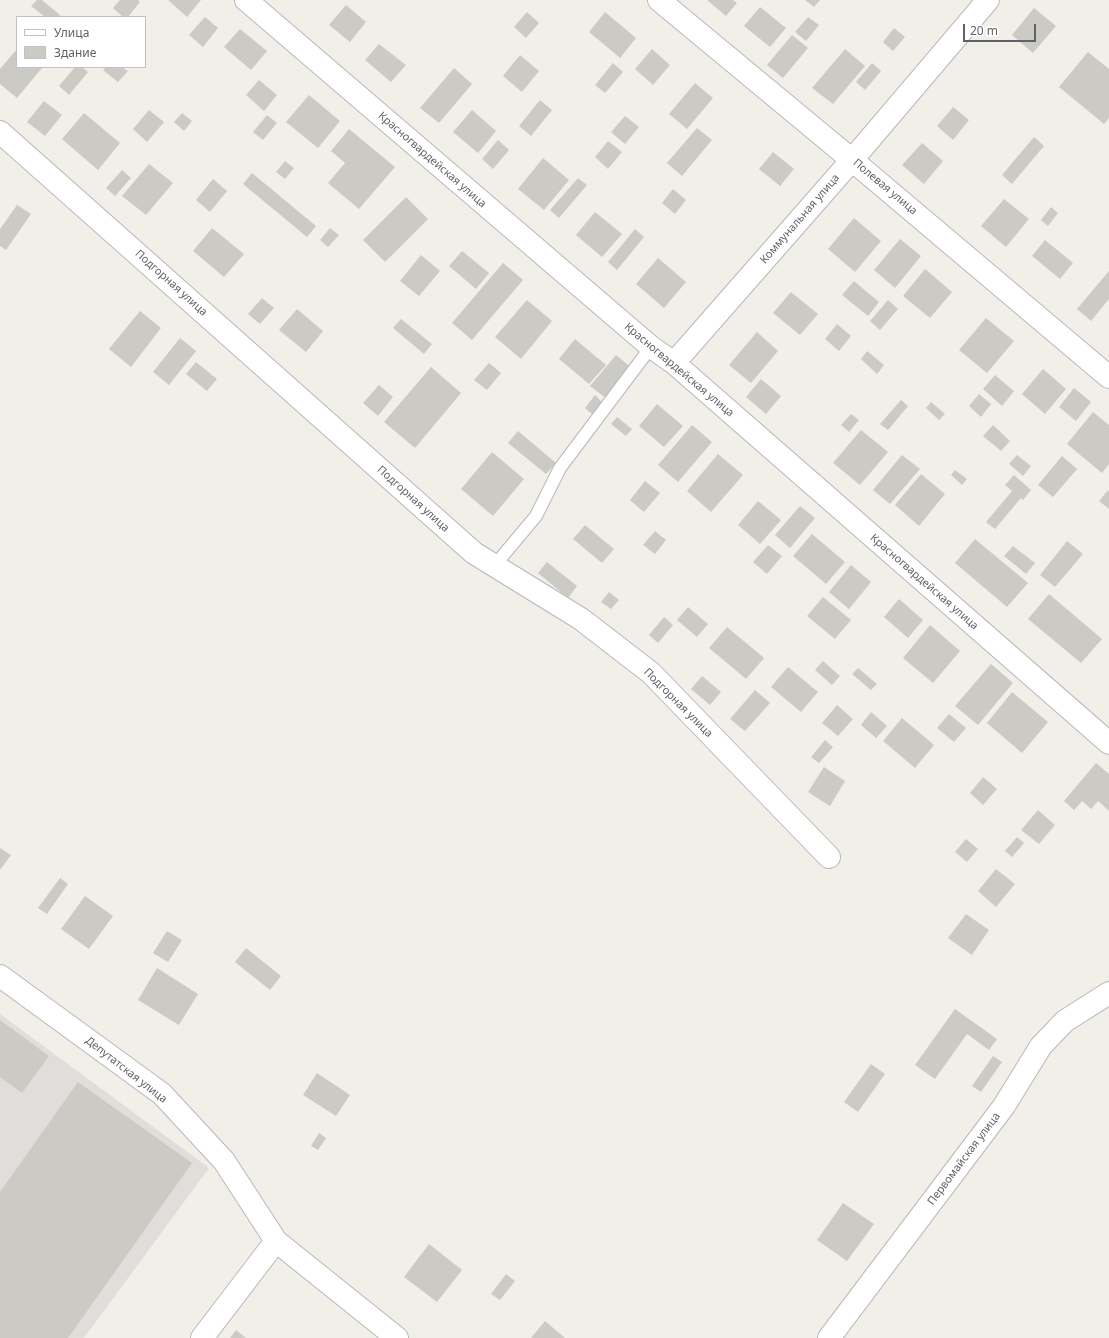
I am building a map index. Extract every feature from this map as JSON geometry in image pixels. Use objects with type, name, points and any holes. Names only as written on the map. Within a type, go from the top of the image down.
[{"type":"street","name":"Красногвардейская улица","points":[[246,0],[651,347],[674,363],[1109,743]]},
{"type":"street","name":"Полевая улица","points":[[659,0],[852,160],[1109,377]]},
{"type":"street","name":"Коммунальная улица","points":[[674,363],[852,160],[988,0]]},
{"type":"street","name":"Подгорная улица","points":[[0,132],[474,553],[581,619],[651,673],[829,857]]},
{"type":"street","name":"Депутатская улица","points":[[0,976],[162,1094],[224,1161],[276,1241],[397,1338]]},
{"type":"street","name":"Первомайская улица","points":[[829,1338],[1004,1106],[1041,1046],[1066,1020],[1109,993]]},
{"type":"street","points":[[202,1338],[276,1241]]},
{"type":"lane","points":[[495,565],[536,516],[560,468],[651,347]]},
{"type":"shaded area","points":[[0,1014],[209,1168],[84,1338],[0,1338]]},
{"type":"building","points":[[37,0],[42,0],[60,15],[44,16],[31,6]]},
{"type":"building","points":[[120,0],[138,0],[140,2],[129,16],[122,16],[113,8]]},
{"type":"building","points":[[168,0],[201,0],[187,17]]},
{"type":"building","points":[[707,0],[733,0],[737,3],[726,16]]},
{"type":"building","points":[[805,0],[820,0],[814,7]]},
{"type":"building","points":[[346,5],[366,22],[350,42],[329,25]]},
{"type":"building","points":[[760,7],[786,28],[770,47],[744,26]]},
{"type":"building","points":[[1034,8],[1056,26],[1033,53],[1012,35]]},
{"type":"building","points":[[527,12],[539,23],[526,38],[514,27]]},
{"type":"building","points":[[605,12],[636,38],[620,58],[589,32]]},
{"type":"building","points":[[205,17],[218,28],[203,47],[189,35]]},
{"type":"building","points":[[808,17],[819,25],[806,41],[795,32]]},
{"type":"building","points":[[894,28],[905,37],[893,51],[883,42]]},
{"type":"building","points":[[240,29],[267,51],[251,70],[224,47]]},
{"type":"building","points":[[792,35],[808,48],[783,78],[767,65]]},
{"type":"building","points":[[379,44],[406,65],[391,82],[365,60]]},
{"type":"building","points":[[652,49],[670,65],[653,85],[635,69]]},
{"type":"building","points":[[845,49],[865,66],[833,104],[812,88]]},
{"type":"building","points":[[16,50],[16,68],[42,68],[17,98],[0,84],[0,69]]},
{"type":"building","points":[[1088,52],[1109,69],[1109,118],[1104,124],[1059,87]]},
{"type":"building","points":[[520,55],[539,71],[522,92],[503,76]]},
{"type":"building","points":[[613,63],[623,72],[605,93],[595,85]]},
{"type":"building","points":[[872,63],[881,71],[865,90],[856,82]]},
{"type":"building","points":[[74,68],[83,68],[88,72],[69,95],[59,86]]},
{"type":"building","points":[[105,68],[124,68],[128,71],[118,82],[103,70]]},
{"type":"building","points":[[454,68],[472,84],[439,123],[420,108]]},
{"type":"building","points":[[259,80],[277,95],[264,111],[246,95]]},
{"type":"building","points":[[695,83],[713,98],[687,129],[669,114]]},
{"type":"building","points":[[309,95],[340,121],[318,148],[286,122]]},
{"type":"building","points":[[540,100],[552,110],[531,136],[519,126]]},
{"type":"building","points":[[44,101],[62,115],[45,136],[27,122]]},
{"type":"building","points":[[953,107],[969,120],[953,140],[937,126]]},
{"type":"building","points":[[149,110],[164,122],[147,142],[133,129]]},
{"type":"building","points":[[472,110],[496,131],[478,153],[453,132]]},
{"type":"building","points":[[84,113],[120,143],[98,170],[62,139]]},
{"type":"building","points":[[182,113],[192,121],[184,131],[174,122]]},
{"type":"building","points":[[267,115],[277,123],[263,140],[253,132]]},
{"type":"building","points":[[625,116],[639,127],[625,144],[611,132]]},
{"type":"building","points":[[697,128],[712,140],[682,176],[667,163]]},
{"type":"building","points":[[349,129],[395,167],[359,209],[328,183],[345,163],[331,151]]},
{"type":"building","points":[[1034,137],[1044,146],[1012,184],[1002,175]]},
{"type":"building","points":[[498,140],[509,150],[493,169],[482,159]]},
{"type":"building","points":[[608,141],[622,152],[608,169],[595,157]]},
{"type":"building","points":[[922,143],[943,161],[924,184],[902,165]]},
{"type":"building","points":[[773,152],[794,169],[780,186],[759,169]]},
{"type":"building","points":[[543,158],[569,180],[544,210],[518,189]]},
{"type":"building","points":[[285,161],[294,168],[285,179],[276,172]]},
{"type":"building","points":[[149,164],[173,183],[146,215],[122,196]]},
{"type":"building","points":[[122,170],[131,178],[115,196],[106,188]]},
{"type":"building","points":[[252,173],[316,226],[307,237],[243,184]]},
{"type":"building","points":[[578,178],[587,185],[559,218],[550,210]]},
{"type":"building","points":[[213,179],[227,191],[210,212],[196,200]]},
{"type":"building","points":[[673,189],[686,200],[675,214],[662,203]]},
{"type":"building","points":[[406,197],[428,219],[385,262],[363,240]]},
{"type":"building","points":[[1004,199],[1029,219],[1006,247],[981,226]]},
{"type":"building","points":[[17,205],[31,214],[6,250],[0,246],[0,229]]},
{"type":"building","points":[[1051,207],[1058,213],[1048,226],[1041,220]]},
{"type":"building","points":[[595,212],[622,234],[602,257],[576,235]]},
{"type":"building","points":[[854,218],[881,241],[855,272],[828,249]]},
{"type":"building","points":[[212,228],[244,254],[224,277],[193,251]]},
{"type":"building","points":[[330,228],[339,235],[328,247],[320,240]]},
{"type":"building","points":[[635,229],[644,237],[617,270],[608,262]]},
{"type":"building","points":[[900,239],[921,256],[895,288],[874,270]]},
{"type":"building","points":[[1045,240],[1073,263],[1060,279],[1032,256]]},
{"type":"building","points":[[462,251],[489,273],[476,289],[449,266]]},
{"type":"building","points":[[421,255],[440,271],[419,296],[400,281]]},
{"type":"building","points":[[658,258],[686,282],[664,308],[636,284]]},
{"type":"building","points":[[503,263],[523,280],[472,340],[452,323]]},
{"type":"building","points":[[925,269],[952,292],[930,318],[903,296]]},
{"type":"building","points":[[1109,271],[1109,299],[1091,321],[1077,309]]},
{"type":"building","points":[[854,281],[879,302],[868,316],[842,295]]},
{"type":"building","points":[[791,292],[818,314],[800,335],[773,313]]},
{"type":"building","points":[[262,298],[274,308],[260,324],[248,314]]},
{"type":"building","points":[[527,300],[552,321],[521,359],[495,337]]},
{"type":"building","points":[[888,300],[898,309],[880,330],[870,321]]},
{"type":"building","points":[[297,309],[323,331],[306,352],[279,330]]},
{"type":"building","points":[[140,311],[161,328],[131,367],[109,349]]},
{"type":"building","points":[[986,318],[1014,341],[987,373],[959,350]]},
{"type":"building","points":[[401,319],[432,344],[424,354],[393,328]]},
{"type":"building","points":[[837,324],[851,336],[839,351],[825,339]]},
{"type":"building","points":[[757,332],[778,351],[751,383],[729,365]]},
{"type":"building","points":[[180,338],[196,351],[169,385],[153,372]]},
{"type":"building","points":[[575,339],[606,365],[589,384],[559,359]]},
{"type":"building","points":[[867,351],[884,365],[877,374],[861,359]]},
{"type":"building","points":[[616,355],[633,369],[607,399],[590,386]]},
{"type":"building","points":[[196,362],[217,379],[207,391],[186,374]]},
{"type":"building","points":[[489,363],[501,373],[487,390],[474,380]]},
{"type":"building","points":[[431,367],[461,393],[415,448],[384,422]]},
{"type":"building","points":[[1043,369],[1066,389],[1045,414],[1022,394]]},
{"type":"building","points":[[995,375],[1014,391],[1002,406],[983,389]]},
{"type":"building","points":[[761,379],[781,396],[766,414],[746,397]]},
{"type":"building","points":[[379,385],[393,397],[378,416],[363,403]]},
{"type":"building","points":[[1074,388],[1091,402],[1076,421],[1059,407]]},
{"type":"building","points":[[979,394],[991,404],[981,417],[969,406]]},
{"type":"building","points":[[595,395],[604,404],[594,416],[585,408]]},
{"type":"building","points":[[901,400],[908,406],[888,430],[880,424]]},
{"type":"building","points":[[931,402],[945,414],[939,420],[926,408]]},
{"type":"building","points":[[657,404],[683,426],[664,447],[639,426]]},
{"type":"building","points":[[1093,412],[1109,425],[1109,464],[1102,473],[1067,444]]},
{"type":"building","points":[[851,414],[859,420],[849,432],[841,425]]},
{"type":"building","points":[[617,417],[632,429],[626,436],[611,424]]},
{"type":"building","points":[[692,425],[712,442],[678,482],[658,465]]},
{"type":"building","points":[[993,425],[1010,441],[1001,451],[983,436]]},
{"type":"building","points":[[861,430],[888,452],[860,485],[833,463]]},
{"type":"building","points":[[518,431],[556,463],[546,474],[508,443]]},
{"type":"building","points":[[492,452],[524,479],[493,516],[461,489]]},
{"type":"building","points":[[718,454],[743,475],[711,512],[687,491]]},
{"type":"building","points":[[902,455],[920,469],[890,504],[873,490]]},
{"type":"building","points":[[1017,455],[1031,466],[1023,476],[1009,464]]},
{"type":"building","points":[[1062,456],[1077,469],[1053,497],[1038,485]]},
{"type":"building","points":[[955,470],[967,479],[962,485],[951,475]]},
{"type":"building","points":[[921,474],[945,494],[919,526],[895,505]]},
{"type":"building","points":[[1014,475],[1031,490],[1023,500],[1021,498],[995,529],[986,522],[1012,491],[1005,485]]},
{"type":"building","points":[[645,481],[660,493],[644,512],[630,500]]},
{"type":"building","points":[[1108,490],[1109,492],[1109,509],[1099,501]]},
{"type":"building","points":[[758,501],[781,520],[760,544],[738,525]]},
{"type":"building","points":[[800,506],[815,518],[790,548],[775,535]]},
{"type":"building","points":[[585,525],[614,549],[602,563],[573,539]]},
{"type":"building","points":[[655,531],[666,540],[655,554],[643,545]]},
{"type":"building","points":[[812,534],[845,562],[826,584],[793,556]]},
{"type":"building","points":[[975,539],[1028,583],[1007,607],[955,563]]},
{"type":"building","points":[[1067,541],[1083,554],[1055,587],[1040,575]]},
{"type":"building","points":[[768,545],[782,556],[767,574],[753,562]]},
{"type":"building","points":[[1013,546],[1035,563],[1026,574],[1004,556]]},
{"type":"building","points":[[547,562],[577,586],[568,598],[538,573]]},
{"type":"building","points":[[851,565],[871,582],[849,609],[829,592]]},
{"type":"building","points":[[609,592],[619,600],[611,609],[601,602]]},
{"type":"building","points":[[1049,594],[1102,639],[1081,663],[1028,619]]},
{"type":"building","points":[[823,597],[851,620],[835,639],[807,616]]},
{"type":"building","points":[[899,599],[923,620],[908,638],[884,617]]},
{"type":"building","points":[[688,607],[708,624],[697,637],[677,620]]},
{"type":"building","points":[[664,617],[673,625],[658,643],[649,635]]},
{"type":"building","points":[[930,625],[960,651],[933,683],[903,658]]},
{"type":"building","points":[[727,627],[764,658],[746,679],[709,648]]},
{"type":"building","points":[[823,661],[840,676],[832,685],[815,670]]},
{"type":"building","points":[[991,664],[1013,683],[978,725],[955,706]]},
{"type":"building","points":[[788,667],[818,692],[801,712],[771,687]]},
{"type":"building","points":[[858,668],[877,684],[871,690],[852,674]]},
{"type":"building","points":[[702,676],[721,692],[710,705],[691,689]]},
{"type":"building","points":[[755,690],[770,703],[745,731],[730,719]]},
{"type":"building","points":[[1012,692],[1048,722],[1022,753],[987,723]]},
{"type":"building","points":[[837,705],[853,719],[838,736],[822,723]]},
{"type":"building","points":[[871,712],[887,726],[876,738],[861,725]]},
{"type":"building","points":[[949,714],[966,728],[954,742],[937,728]]},
{"type":"building","points":[[902,718],[934,745],[915,768],[883,741]]},
{"type":"building","points":[[825,740],[833,747],[819,763],[811,757]]},
{"type":"building","points":[[1096,763],[1109,774],[1109,811],[1098,801],[1091,809],[1082,801],[1074,810],[1064,801]]},
{"type":"building","points":[[824,767],[845,781],[830,806],[808,792]]},
{"type":"building","points":[[983,777],[997,789],[983,805],[970,793]]},
{"type":"building","points":[[1038,810],[1055,825],[1039,844],[1021,830]]},
{"type":"building","points":[[1017,837],[1024,843],[1012,857],[1005,851]]},
{"type":"building","points":[[966,839],[978,849],[967,862],[955,852]]},
{"type":"building","points":[[0,848],[11,855],[0,870]]},
{"type":"building","points":[[996,869],[1015,884],[996,907],[978,891]]},
{"type":"building","points":[[60,878],[68,884],[47,914],[38,908]]},
{"type":"building","points":[[85,896],[113,916],[89,949],[61,929]]},
{"type":"building","points":[[966,914],[989,930],[972,955],[948,938]]},
{"type":"building","points":[[167,931],[182,940],[168,962],[153,953]]},
{"type":"building","points":[[246,948],[281,976],[270,990],[235,962]]},
{"type":"building","points":[[157,968],[198,994],[179,1025],[138,1000]]},
{"type":"building","points":[[955,1009],[997,1039],[989,1050],[967,1034],[935,1079],[915,1065]]},
{"type":"building","points":[[0,1020],[49,1056],[22,1093],[0,1077]]},
{"type":"building","points":[[993,1056],[1002,1062],[981,1092],[972,1086]]},
{"type":"building","points":[[871,1064],[885,1074],[858,1112],[844,1102]]},
{"type":"building","points":[[317,1073],[350,1095],[336,1116],[303,1095]]},
{"type":"building","points":[[78,1082],[192,1163],[68,1338],[0,1338],[0,1192]]},
{"type":"building","points":[[319,1133],[326,1138],[318,1150],[311,1146]]},
{"type":"building","points":[[843,1203],[874,1224],[847,1261],[817,1240]]},
{"type":"building","points":[[429,1244],[462,1270],[437,1302],[404,1277]]},
{"type":"building","points":[[506,1274],[515,1281],[500,1300],[491,1294]]},
{"type":"building","points":[[545,1321],[565,1338],[531,1338]]},
{"type":"building","points":[[236,1330],[246,1338],[230,1338]]}]
